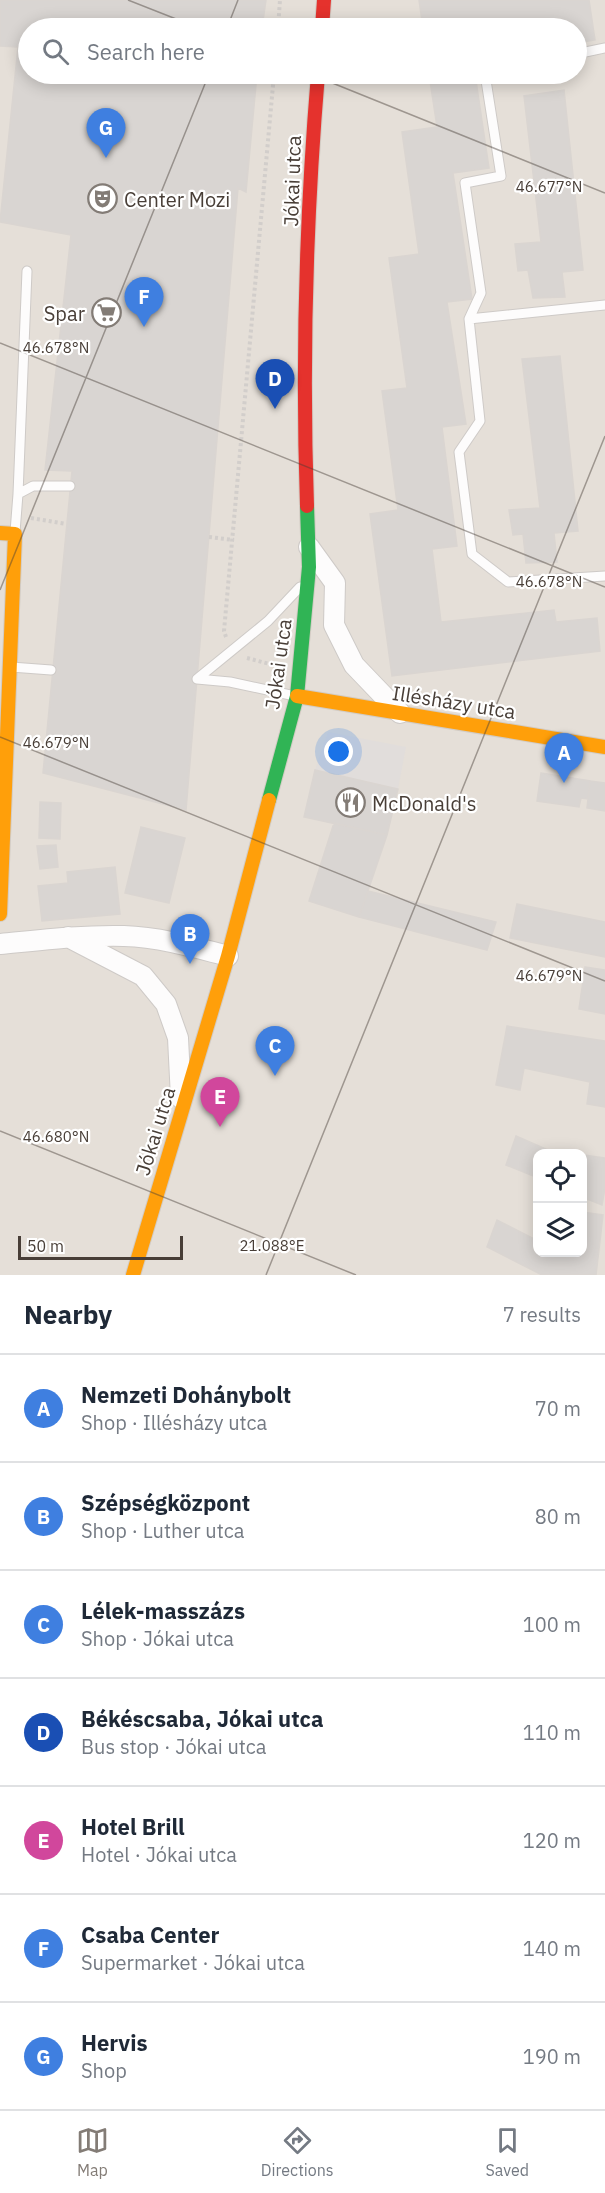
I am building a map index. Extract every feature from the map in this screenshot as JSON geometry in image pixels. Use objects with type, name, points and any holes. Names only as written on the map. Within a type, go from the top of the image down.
[{"type":"main road","points":[[323,18],[324,0]]},
{"type":"main road","name":"Jókai utca","points":[[133,1275],[228,956],[297,696],[308,578],[304,413],[312,144],[317,84]]},
{"type":"main road","points":[[0,533],[15,534],[0,914]]},
{"type":"main road","name":"Illésházy utca","points":[[297,696],[605,747]]},
{"type":"street","points":[[309,547],[335,583],[334,626],[354,665],[400,713]]},
{"type":"street","points":[[0,944],[126,936],[182,944],[228,956]]},
{"type":"street","points":[[68,938],[142,975],[166,1004],[178,1038],[182,1112]]},
{"type":"lane","points":[[587,52],[605,48]]},
{"type":"lane","points":[[487,84],[501,176],[465,183],[481,293],[470,319],[480,421],[459,452],[472,554],[508,582],[605,576]]},
{"type":"lane","points":[[15,534],[27,271]]},
{"type":"lane","points":[[470,319],[605,305]]},
{"type":"lane","points":[[18,494],[33,486],[70,486]]},
{"type":"lane","points":[[297,696],[230,682],[197,679],[268,621],[308,578]]},
{"type":"lane","points":[[11,667],[51,670]]},
{"type":"path","points":[[279,18],[280,0]]},
{"type":"path","points":[[230,654],[225,631],[273,84]]},
{"type":"path","points":[[209,537],[234,540]]},
{"type":"shaded area","points":[[0,0],[605,0],[605,1275],[0,1275]]},
{"type":"shaded area","points":[[328,732],[406,747],[398,789],[315,770]]},
{"type":"building","points":[[0,0],[266,0],[263,18],[18,18],[18,47],[0,46]]},
{"type":"building","points":[[419,0],[589,0],[595,40],[587,41],[587,18],[422,18]]},
{"type":"building","points":[[18,47],[18,84],[256,84],[246,192],[238,188],[186,810],[43,773],[72,471],[45,470],[71,235],[0,222]]},
{"type":"building","points":[[431,84],[476,84],[489,168],[453,173],[472,299],[447,302],[466,424],[442,427],[457,546],[432,549],[441,622],[554,610],[556,622],[597,618],[600,651],[392,676],[370,514],[398,510],[382,391],[407,388],[389,258],[419,254],[402,132],[437,127]]},
{"type":"building","points":[[564,90],[583,270],[562,272],[565,297],[533,298],[528,270],[518,271],[515,244],[541,242],[524,96]]},
{"type":"building","points":[[560,356],[578,531],[554,533],[557,562],[526,563],[523,534],[513,535],[509,510],[540,508],[522,359]]},
{"type":"building","name":"McDonald's","points":[[315,770],[398,789],[387,835],[304,817]]},
{"type":"building","points":[[541,773],[590,781],[588,799],[581,798],[579,807],[537,801]]},
{"type":"building","points":[[590,781],[605,783],[605,811],[587,808]]},
{"type":"building","points":[[40,802],[61,803],[60,839],[39,838]]},
{"type":"building","points":[[334,823],[387,835],[359,917],[309,901]]},
{"type":"building","points":[[141,827],[185,838],[169,903],[125,893]]},
{"type":"building","points":[[56,845],[58,867],[40,869],[37,846]]},
{"type":"building","points":[[115,867],[120,914],[42,921],[38,886],[68,883],[67,872]]},
{"type":"building","points":[[368,891],[496,922],[487,950],[359,917]]},
{"type":"building","points":[[517,904],[605,922],[605,957],[510,938]]},
{"type":"building","points":[[585,967],[605,970],[605,1014],[579,1009]]},
{"type":"building","points":[[507,1026],[605,1041],[605,1107],[587,1104],[590,1082],[524,1068],[520,1090],[496,1085]]},
{"type":"building","points":[[516,1136],[546,1149],[533,1149],[533,1176],[506,1165]]},
{"type":"building","points":[[587,1155],[605,1158],[605,1188],[602,1205],[587,1199]]},
{"type":"building","points":[[587,1213],[603,1215],[596,1275],[542,1275],[487,1247],[497,1220],[533,1238],[533,1257],[587,1257]]},
{"type":"traffic: fast","points":[[269,800],[297,696],[309,567],[307,506]]},
{"type":"traffic: slow","points":[[0,533],[15,534],[0,914]]},
{"type":"traffic: slow","points":[[297,696],[605,747]]},
{"type":"traffic: slow","points":[[133,1275],[228,956],[269,800]]},
{"type":"traffic: jam","points":[[323,18],[324,0]]},
{"type":"traffic: jam","points":[[307,506],[306,290],[317,84]]},
{"type":"place","name":"Hervis","points":[[106,158]]},
{"type":"place","name":"Center Mozi","points":[[103,199]]},
{"type":"place","name":"Spar","points":[[106,313]]},
{"type":"place","name":"Csaba Center","points":[[144,327]]},
{"type":"place","name":"Békéscsaba, Jókai utca","points":[[275,409]]},
{"type":"place","name":"Nemzeti Dohánybolt","points":[[564,783]]},
{"type":"place","name":"McDonald's","points":[[351,803]]},
{"type":"place","name":"Szépségközpont","points":[[190,964]]},
{"type":"place","name":"Lélek-masszázs","points":[[275,1076]]},
{"type":"place","name":"Hotel Brill","points":[[220,1127]]}]
